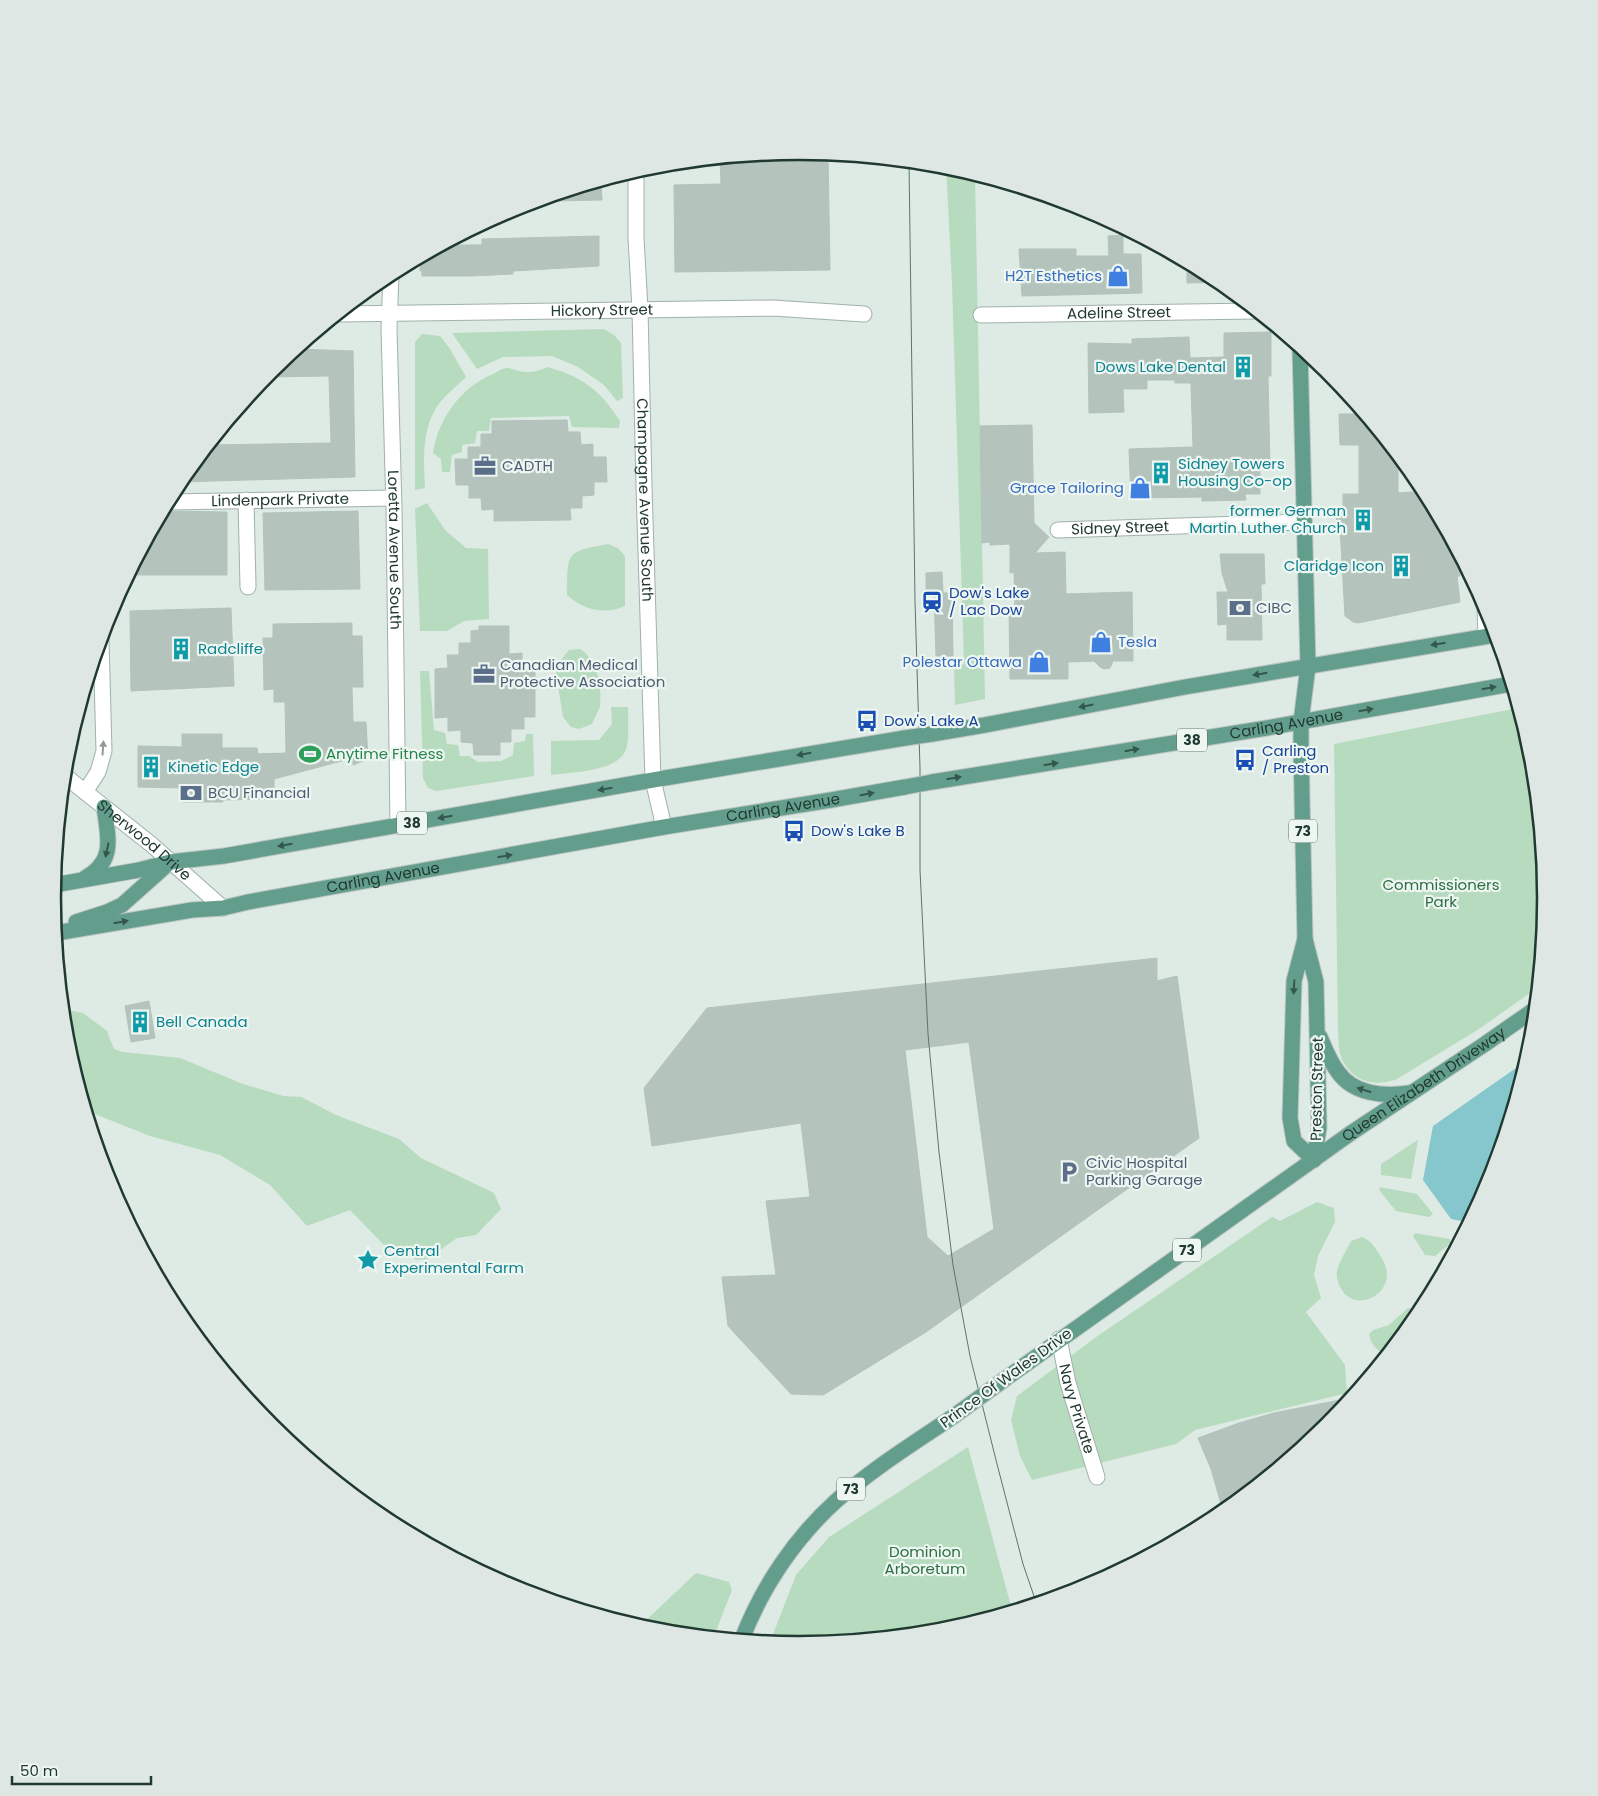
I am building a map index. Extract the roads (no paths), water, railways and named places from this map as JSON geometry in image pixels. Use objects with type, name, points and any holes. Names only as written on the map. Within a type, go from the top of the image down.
[{"type":"main road","name":"Preston Street","points":[[1300,357],[1308,666],[1301,722],[1305,939],[1316,982],[1318,1031],[1319,1128],[1314,1160]]},
{"type":"main road","name":"38","points":[[62,884],[139,870],[170,862],[224,856],[653,780],[985,726],[1185,687],[1488,635]]},
{"type":"main road","name":"Carling Avenue","points":[[62,932],[192,910],[223,908],[664,827],[1301,722],[1505,685]]},
{"type":"main road","points":[[80,881],[102,864],[108,853],[109,845],[104,807]]},
{"type":"main road","points":[[62,927],[122,905],[170,862]]},
{"type":"main road","name":"Preston Street","points":[[1305,939],[1294,981],[1290,1118],[1294,1142],[1314,1160]]},
{"type":"main road","name":"Queen Elizabeth Driveway","points":[[1314,1160],[1527,1014]]},
{"type":"main road","points":[[1318,1031],[1338,1072],[1354,1087],[1384,1095],[1412,1093]]},
{"type":"main road","name":"Prince Of Wales Drive","points":[[745,1633],[768,1584],[815,1522],[848,1491],[1059,1339],[1314,1160]]},
{"type":"street","name":"Champagne Avenue South","points":[[636,178],[636,238],[640,309],[653,780],[664,827]]},
{"type":"street","name":"Loretta Avenue South","points":[[390,285],[398,826]]},
{"type":"street","name":"Hickory Street","points":[[349,314],[773,308],[864,314]]},
{"type":"street","name":"Adeline Street","points":[[981,315],[1245,311]]},
{"type":"street","name":"Lindenpark Private","points":[[177,502],[393,498]]},
{"type":"street","points":[[246,500],[248,587]]},
{"type":"street","name":"Sidney Street","points":[[1058,530],[1304,522]]},
{"type":"street","points":[[85,792],[98,772],[104,751],[101,657]]},
{"type":"street","name":"Sherwood Drive","points":[[71,781],[152,845],[223,908]]},
{"type":"street","name":"Navy Private","points":[[1059,1339],[1068,1383],[1097,1478]]},
{"type":"water","points":[[1517,1067],[1498,1135],[1481,1180],[1461,1221],[1451,1219],[1423,1180],[1433,1126]]},
{"type":"tram line","points":[[909,169],[915,601],[920,768],[920,870],[928,1034],[939,1152],[953,1265],[970,1356],[1023,1564],[1034,1597]]},
{"type":"place","name":"H2T Esthetics","points":[[1118,276]]},
{"type":"place","name":"Dows Lake Dental","points":[[1243,367]]},
{"type":"place","name":"CADTH","points":[[485,466]]},
{"type":"place","name":"Sidney Towers Housing Co-op","points":[[1161,473]]},
{"type":"place","name":"Grace Tailoring","points":[[1140,488]]},
{"type":"place","name":"former German Martin Luther Church","points":[[1363,520]]},
{"type":"place","name":"Claridge Icon","points":[[1401,566]]},
{"type":"place","name":"Dow's Lake / Lac Dow","points":[[932,602]]},
{"type":"place","name":"CIBC","points":[[1240,608]]},
{"type":"place","name":"Tesla","points":[[1101,642]]},
{"type":"place","name":"Radcliffe","points":[[181,649]]},
{"type":"place","name":"Polestar Ottawa","points":[[1039,662]]},
{"type":"place","name":"Canadian Medical Protective Association","points":[[484,674]]},
{"type":"place","name":"Dow's Lake A","points":[[867,721]]},
{"type":"place","name":"Anytime Fitness","points":[[310,754]]},
{"type":"place","name":"Carling / Preston","points":[[1245,760]]},
{"type":"place","name":"Kinetic Edge","points":[[151,767]]},
{"type":"place","name":"BCU Financial","points":[[191,793]]},
{"type":"place","name":"Dow's Lake B","points":[[794,831]]},
{"type":"place","name":"Bell Canada","points":[[140,1022]]},
{"type":"place","name":"Civic Hospital Parking Garage","points":[[1069,1172]]},
{"type":"place","name":"Central Experimental Farm","points":[[368,1260]]},
{"type":"park label","name":"Commissioners Park","points":[[1441,894]]},
{"type":"park label","name":"Dominion Arboretum","points":[[925,1560]]}]
